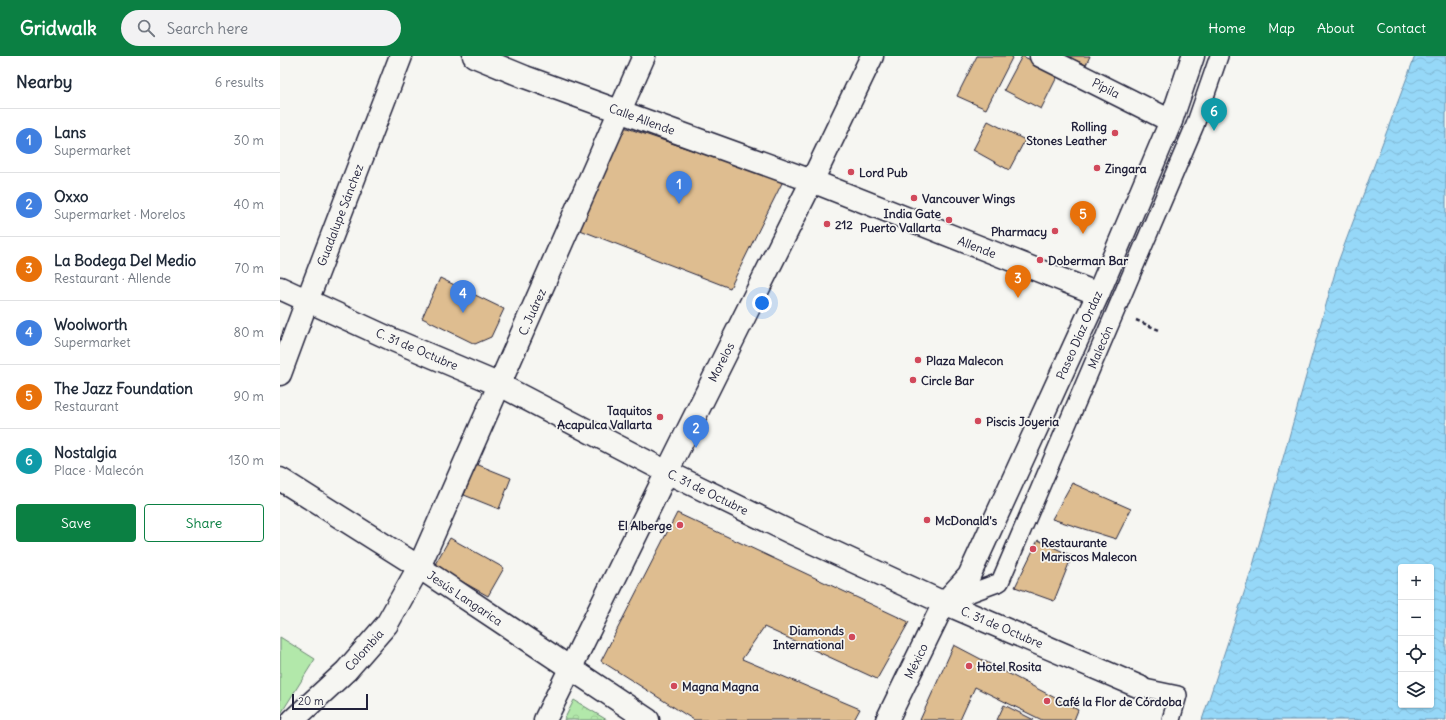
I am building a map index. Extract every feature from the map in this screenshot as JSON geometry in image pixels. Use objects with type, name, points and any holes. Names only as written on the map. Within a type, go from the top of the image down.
[{"type":"street","name":"Guadalupe Sánchez","points":[[280,374],[401,56]]},
{"type":"street","name":"Calle Allende","points":[[474,56],[525,77],[812,181]]},
{"type":"street","name":"C. Juárez","points":[[419,568],[621,112],[644,56]]},
{"type":"street","name":"Morelos","points":[[545,720],[812,181],[872,56]]},
{"type":"street","name":"Pípila","points":[[1041,56],[1171,121]]},
{"type":"street","name":"Paseo Díaz Ordaz","points":[[944,602],[969,576],[1098,294],[1171,121],[1193,56]]},
{"type":"street","name":"Malecón","points":[[944,602],[1000,582],[1195,125],[1219,56]]},
{"type":"street","name":"Allende","points":[[812,181],[1098,294]]},
{"type":"street","name":"C. 31 de Octubre","points":[[280,288],[398,342],[500,385],[667,472],[797,535],[944,602],[1140,687]]},
{"type":"street","name":"Jesús Langarica","points":[[280,479],[419,568],[648,720]]},
{"type":"street","name":"Colombia","points":[[293,720],[346,670],[387,624],[419,568]]},
{"type":"street","name":"México","points":[[887,720],[944,602]]},
{"type":"street","points":[[1140,687],[1178,696],[1171,720]]},
{"type":"green space","points":[[280,637],[315,659],[280,715]]},
{"type":"green space","points":[[574,700],[607,720],[564,720]]},
{"type":"water","points":[[1415,56],[1446,56],[1446,720],[1202,720],[1252,569],[1338,262]]},
{"type":"building","points":[[977,56],[1013,56],[986,109],[957,96]]},
{"type":"building","points":[[1022,56],[1059,73],[1041,109],[1004,90]]},
{"type":"building","points":[[1066,56],[1090,56],[1086,65]]},
{"type":"building","points":[[988,121],[1025,140],[1009,170],[973,150]]},
{"type":"building","points":[[624,127],[783,181],[730,288],[575,228]]},
{"type":"building","points":[[440,278],[504,309],[491,337],[475,344],[422,318]]},
{"type":"building","points":[[476,464],[511,478],[499,509],[464,495]]},
{"type":"building","points":[[1072,483],[1131,509],[1116,539],[1052,519]]},
{"type":"building","points":[[677,513],[909,622],[877,679],[764,627],[742,659],[860,709],[854,720],[694,720],[601,661]]},
{"type":"building","points":[[450,538],[504,568],[488,596],[434,566]]},
{"type":"building","points":[[1038,540],[1072,556],[1054,601],[1015,587]]},
{"type":"building","name":"Hotel Rosita","points":[[954,645],[1078,710],[1074,720],[1042,720],[975,687],[960,720],[920,720]]},
{"type":"building","points":[[1004,705],[1034,720],[997,720]]},
{"type":"place","name":"Nostalgia","points":[[1214,131]]},
{"type":"place","name":"Rolling Stones Leather","points":[[1115,133]]},
{"type":"place","name":"Zingara","points":[[1097,168]]},
{"type":"place","name":"Lord Pub","points":[[851,172]]},
{"type":"place","name":"Vancouver Wings","points":[[914,198]]},
{"type":"place","name":"Lans","points":[[679,204]]},
{"type":"place","name":"India Gate Puerto Vallarta","points":[[949,220]]},
{"type":"place","name":"212","points":[[827,224]]},
{"type":"place","name":"Pharmacy","points":[[1055,231]]},
{"type":"place","name":"The Jazz Foundation","points":[[1083,234]]},
{"type":"place","name":"Doberman Bar","points":[[1040,260]]},
{"type":"place","name":"La Bodega Del Medio","points":[[1018,298]]},
{"type":"place","name":"Woolworth","points":[[463,313]]},
{"type":"place","name":"Plaza Malecon","points":[[918,360]]},
{"type":"place","name":"Circle Bar","points":[[913,380]]},
{"type":"place","name":"Taquitos Acapulca Vallarta","points":[[660,417]]},
{"type":"place","name":"Piscis Joyeria","points":[[978,421]]},
{"type":"place","name":"Oxxo","points":[[696,448]]},
{"type":"place","name":"McDonald's","points":[[927,520]]},
{"type":"place","name":"El Alberge","points":[[680,525]]},
{"type":"place","name":"Restaurante Mariscos Malecon","points":[[1033,549]]},
{"type":"place","name":"Diamonds International","points":[[852,637]]},
{"type":"place","name":"Hotel Rosita","points":[[969,666]]},
{"type":"place","name":"Magna Magna","points":[[674,686]]},
{"type":"place","name":"Café la Flor de Córdoba","points":[[1047,701]]}]
